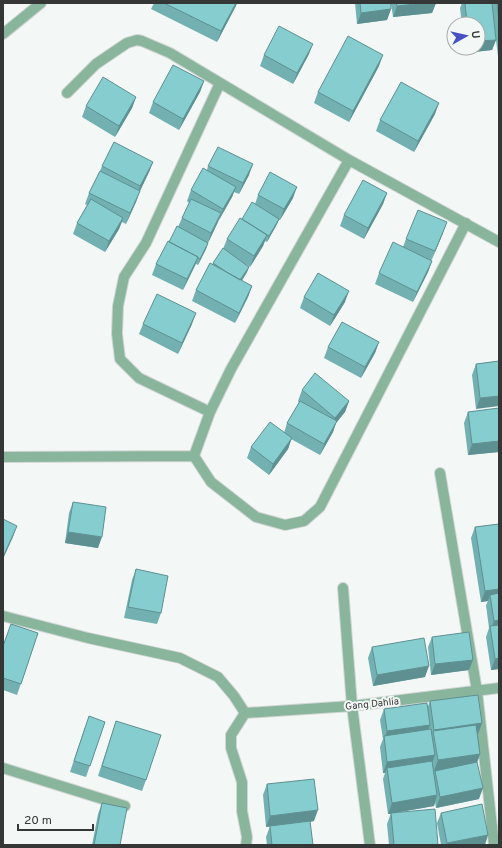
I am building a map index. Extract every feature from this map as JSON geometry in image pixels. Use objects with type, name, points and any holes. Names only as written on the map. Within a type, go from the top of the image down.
[{"type":"street","points":[[3,34],[41,3]]},
{"type":"street","points":[[67,93],[96,64],[127,43],[137,40],[142,41],[170,53],[349,160],[499,242]]},
{"type":"street","points":[[210,412],[139,378],[120,359],[117,334],[118,306],[124,277],[146,242],[220,83]]},
{"type":"street","points":[[194,456],[210,412],[231,368],[349,160]]},
{"type":"street","points":[[194,456],[211,482],[256,517],[285,525],[304,521],[320,507],[466,223]]},
{"type":"street","points":[[3,457],[194,456]]},
{"type":"street","points":[[440,473],[477,691],[494,845]]},
{"type":"street","points":[[343,588],[352,706],[370,845]]},
{"type":"street","points":[[3,616],[88,638],[180,658],[218,677],[234,696],[245,713],[231,735],[231,748],[242,782],[242,811],[246,841]]},
{"type":"street","name":"Gang Dahlia","points":[[245,713],[352,706],[499,688]]},
{"type":"street","points":[[3,768],[125,806]]},
{"type":"building","points":[[164,3],[236,3],[221,31]]},
{"type":"building","points":[[360,3],[391,3],[391,9],[361,13]]},
{"type":"building","points":[[396,3],[425,3],[397,6]]},
{"type":"building","points":[[465,3],[492,3],[496,40],[486,41],[486,16],[466,16]]},
{"type":"building","points":[[497,3],[499,3],[499,21]]},
{"type":"building","points":[[279,26],[313,44],[297,73],[264,55]]},
{"type":"building","points":[[348,36],[383,55],[353,111],[318,92]]},
{"type":"building","points":[[173,65],[204,81],[183,119],[153,102]]},
{"type":"building","points":[[103,77],[136,97],[119,126],[86,106]]},
{"type":"building","points":[[401,82],[439,103],[418,141],[380,120]]},
{"type":"building","points":[[114,142],[153,162],[140,186],[102,166]]},
{"type":"building","points":[[218,147],[253,164],[243,183],[208,166]]},
{"type":"building","points":[[203,168],[236,187],[223,209],[191,190]]},
{"type":"building","points":[[100,171],[140,191],[130,213],[89,193]]},
{"type":"building","points":[[270,172],[297,187],[284,209],[258,195]]},
{"type":"building","points":[[363,180],[387,193],[368,228],[344,215]]},
{"type":"building","points":[[91,199],[123,218],[109,241],[77,223]]},
{"type":"building","points":[[191,199],[221,213],[211,233],[182,218]]},
{"type":"building","points":[[252,202],[279,219],[269,236],[242,219]]},
{"type":"building","points":[[418,210],[447,222],[435,251],[406,239]]},
{"type":"building","points":[[240,218],[267,235],[254,256],[227,239]]},
{"type":"building","points":[[177,226],[208,243],[200,259],[169,242]]},
{"type":"building","points":[[168,241],[198,257],[187,279],[156,264]]},
{"type":"building","points":[[393,242],[432,261],[417,292],[379,273]]},
{"type":"building","points":[[223,248],[249,267],[240,280],[213,263]]},
{"type":"building","points":[[210,263],[252,286],[239,313],[196,290]]},
{"type":"building","points":[[318,273],[349,291],[334,315],[304,297]]},
{"type":"building","points":[[157,294],[196,313],[182,343],[143,324]]},
{"type":"building","points":[[342,322],[379,342],[365,367],[328,347]]},
{"type":"building","points":[[499,361],[499,396],[480,398],[476,364]]},
{"type":"building","points":[[315,373],[349,401],[335,418],[302,390]]},
{"type":"building","points":[[300,401],[337,421],[324,444],[287,423]]},
{"type":"building","points":[[499,408],[499,441],[472,444],[468,412]]},
{"type":"building","points":[[270,422],[292,438],[273,464],[251,447]]},
{"type":"building","points":[[73,502],[106,507],[102,537],[68,532]]},
{"type":"building","points":[[3,519],[17,526],[3,557]]},
{"type":"building","points":[[499,524],[499,589],[485,591],[475,527]]},
{"type":"building","points":[[136,569],[168,576],[161,613],[128,607]]},
{"type":"building","points":[[499,593],[499,620],[494,621],[490,595]]},
{"type":"building","points":[[11,624],[38,633],[21,684],[3,678],[3,646]]},
{"type":"building","points":[[499,625],[499,658],[495,659],[490,626]]},
{"type":"building","points":[[469,632],[473,660],[435,664],[432,637]]},
{"type":"building","points":[[424,638],[429,666],[377,675],[372,647]]},
{"type":"building","points":[[478,695],[482,723],[434,730],[430,701]]},
{"type":"building","points":[[427,703],[430,725],[387,731],[384,709]]},
{"type":"building","points":[[89,716],[105,722],[90,766],[74,761]]},
{"type":"building","points":[[116,721],[161,735],[146,780],[102,766]]},
{"type":"building","points":[[476,725],[480,754],[438,760],[433,731]]},
{"type":"building","points":[[431,729],[435,755],[387,762],[384,736]]},
{"type":"building","points":[[432,761],[437,795],[392,803],[387,768]]},
{"type":"building","points":[[477,762],[483,788],[440,797],[435,771]]},
{"type":"building","points":[[314,779],[318,810],[270,816],[267,784]]},
{"type":"building","points":[[102,803],[127,808],[120,845],[94,845]]},
{"type":"building","points":[[482,804],[488,835],[447,843],[441,813]]},
{"type":"building","points":[[435,809],[438,845],[394,845],[391,813]]},
{"type":"building","points":[[310,821],[313,845],[272,845],[270,826]]}]
